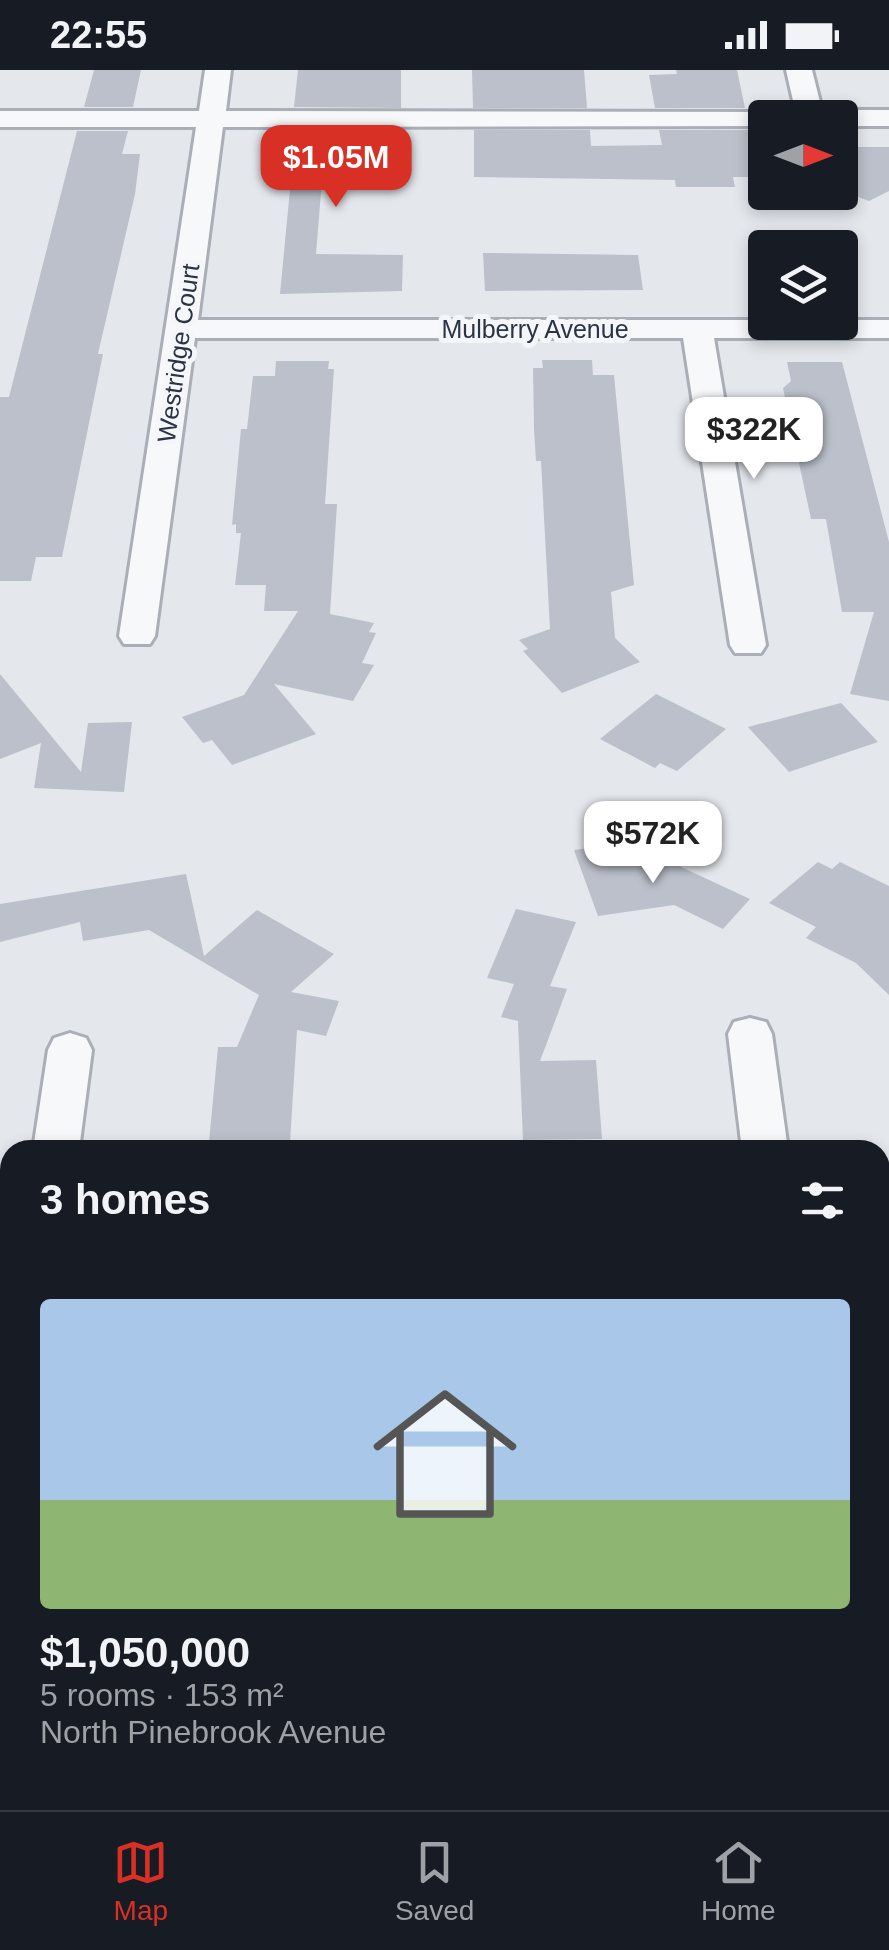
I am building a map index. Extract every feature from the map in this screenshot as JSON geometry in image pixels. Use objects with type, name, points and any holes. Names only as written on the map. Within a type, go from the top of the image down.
[{"type":"street","name":"Westridge Court","points":[[137,636],[218,70]]},
{"type":"street","points":[[799,70],[806,100]]},
{"type":"street","points":[[0,119],[748,118]]},
{"type":"street","points":[[858,118],[889,118]]},
{"type":"street","name":"Mulberry Avenue","points":[[181,329],[889,330]]},
{"type":"street","points":[[697,329],[748,644]]},
{"type":"street","points":[[750,1034],[763,1140]]},
{"type":"street","points":[[57,1140],[70,1050]]},
{"type":"building","points":[[94,70],[141,70],[133,107],[84,107]]},
{"type":"building","points":[[298,70],[401,70],[401,108],[294,107]]},
{"type":"building","points":[[472,70],[584,70],[587,108],[473,108]]},
{"type":"building","points":[[676,70],[737,70],[745,108],[655,108],[649,75],[677,74]]},
{"type":"building","points":[[401,130],[402,180],[322,180],[316,254],[403,255],[402,291],[280,294],[291,179],[286,179],[291,131]]},
{"type":"building","points":[[474,130],[590,130],[591,146],[662,145],[659,130],[748,130],[748,177],[733,177],[735,187],[676,187],[675,180],[474,177]]},
{"type":"building","points":[[77,131],[128,131],[122,154],[140,154],[135,194],[98,354],[103,354],[62,557],[36,557],[31,581],[0,581],[0,397],[9,397]]},
{"type":"building","points":[[858,147],[889,147],[889,191],[869,201],[858,197]]},
{"type":"building","points":[[483,253],[638,255],[643,290],[485,291]]},
{"type":"building","points":[[542,360],[592,360],[593,375],[614,375],[634,585],[611,592],[615,638],[640,662],[562,693],[523,651],[528,649],[519,640],[550,629],[541,461],[536,461],[534,429],[533,368],[543,368]]},
{"type":"building","points":[[276,361],[329,361],[328,369],[334,369],[325,504],[337,504],[330,614],[374,623],[369,632],[376,633],[362,663],[374,665],[353,701],[274,684],[316,734],[232,765],[212,740],[203,743],[182,717],[244,695],[298,611],[264,611],[266,585],[235,585],[241,533],[236,533],[236,524],[232,525],[241,429],[247,429],[253,376],[275,376]]},
{"type":"building","points":[[787,362],[842,362],[889,542],[889,701],[850,694],[874,612],[842,612],[826,519],[811,519],[783,388],[791,381]]},
{"type":"building","points":[[0,674],[81,772],[88,723],[132,722],[124,792],[34,788],[41,743],[0,759]]},
{"type":"building","points":[[656,694],[726,729],[677,771],[660,763],[655,768],[600,739]]},
{"type":"building","points":[[841,703],[878,742],[789,772],[748,727]]},
{"type":"building","points":[[620,844],[627,862],[675,855],[679,866],[750,899],[723,929],[674,905],[598,916],[574,850]]},
{"type":"building","points":[[818,862],[832,869],[840,862],[889,886],[889,995],[856,963],[806,938],[816,927],[769,903]]},
{"type":"building","points":[[186,874],[204,956],[257,910],[334,954],[291,992],[339,1001],[326,1036],[297,1030],[290,1140],[209,1140],[218,1047],[237,1047],[259,995],[149,930],[83,941],[80,922],[0,942],[0,904]]},
{"type":"building","points":[[516,909],[576,922],[550,986],[567,989],[540,1061],[596,1060],[602,1139],[523,1140],[518,1021],[501,1017],[514,984],[487,978]]}]
